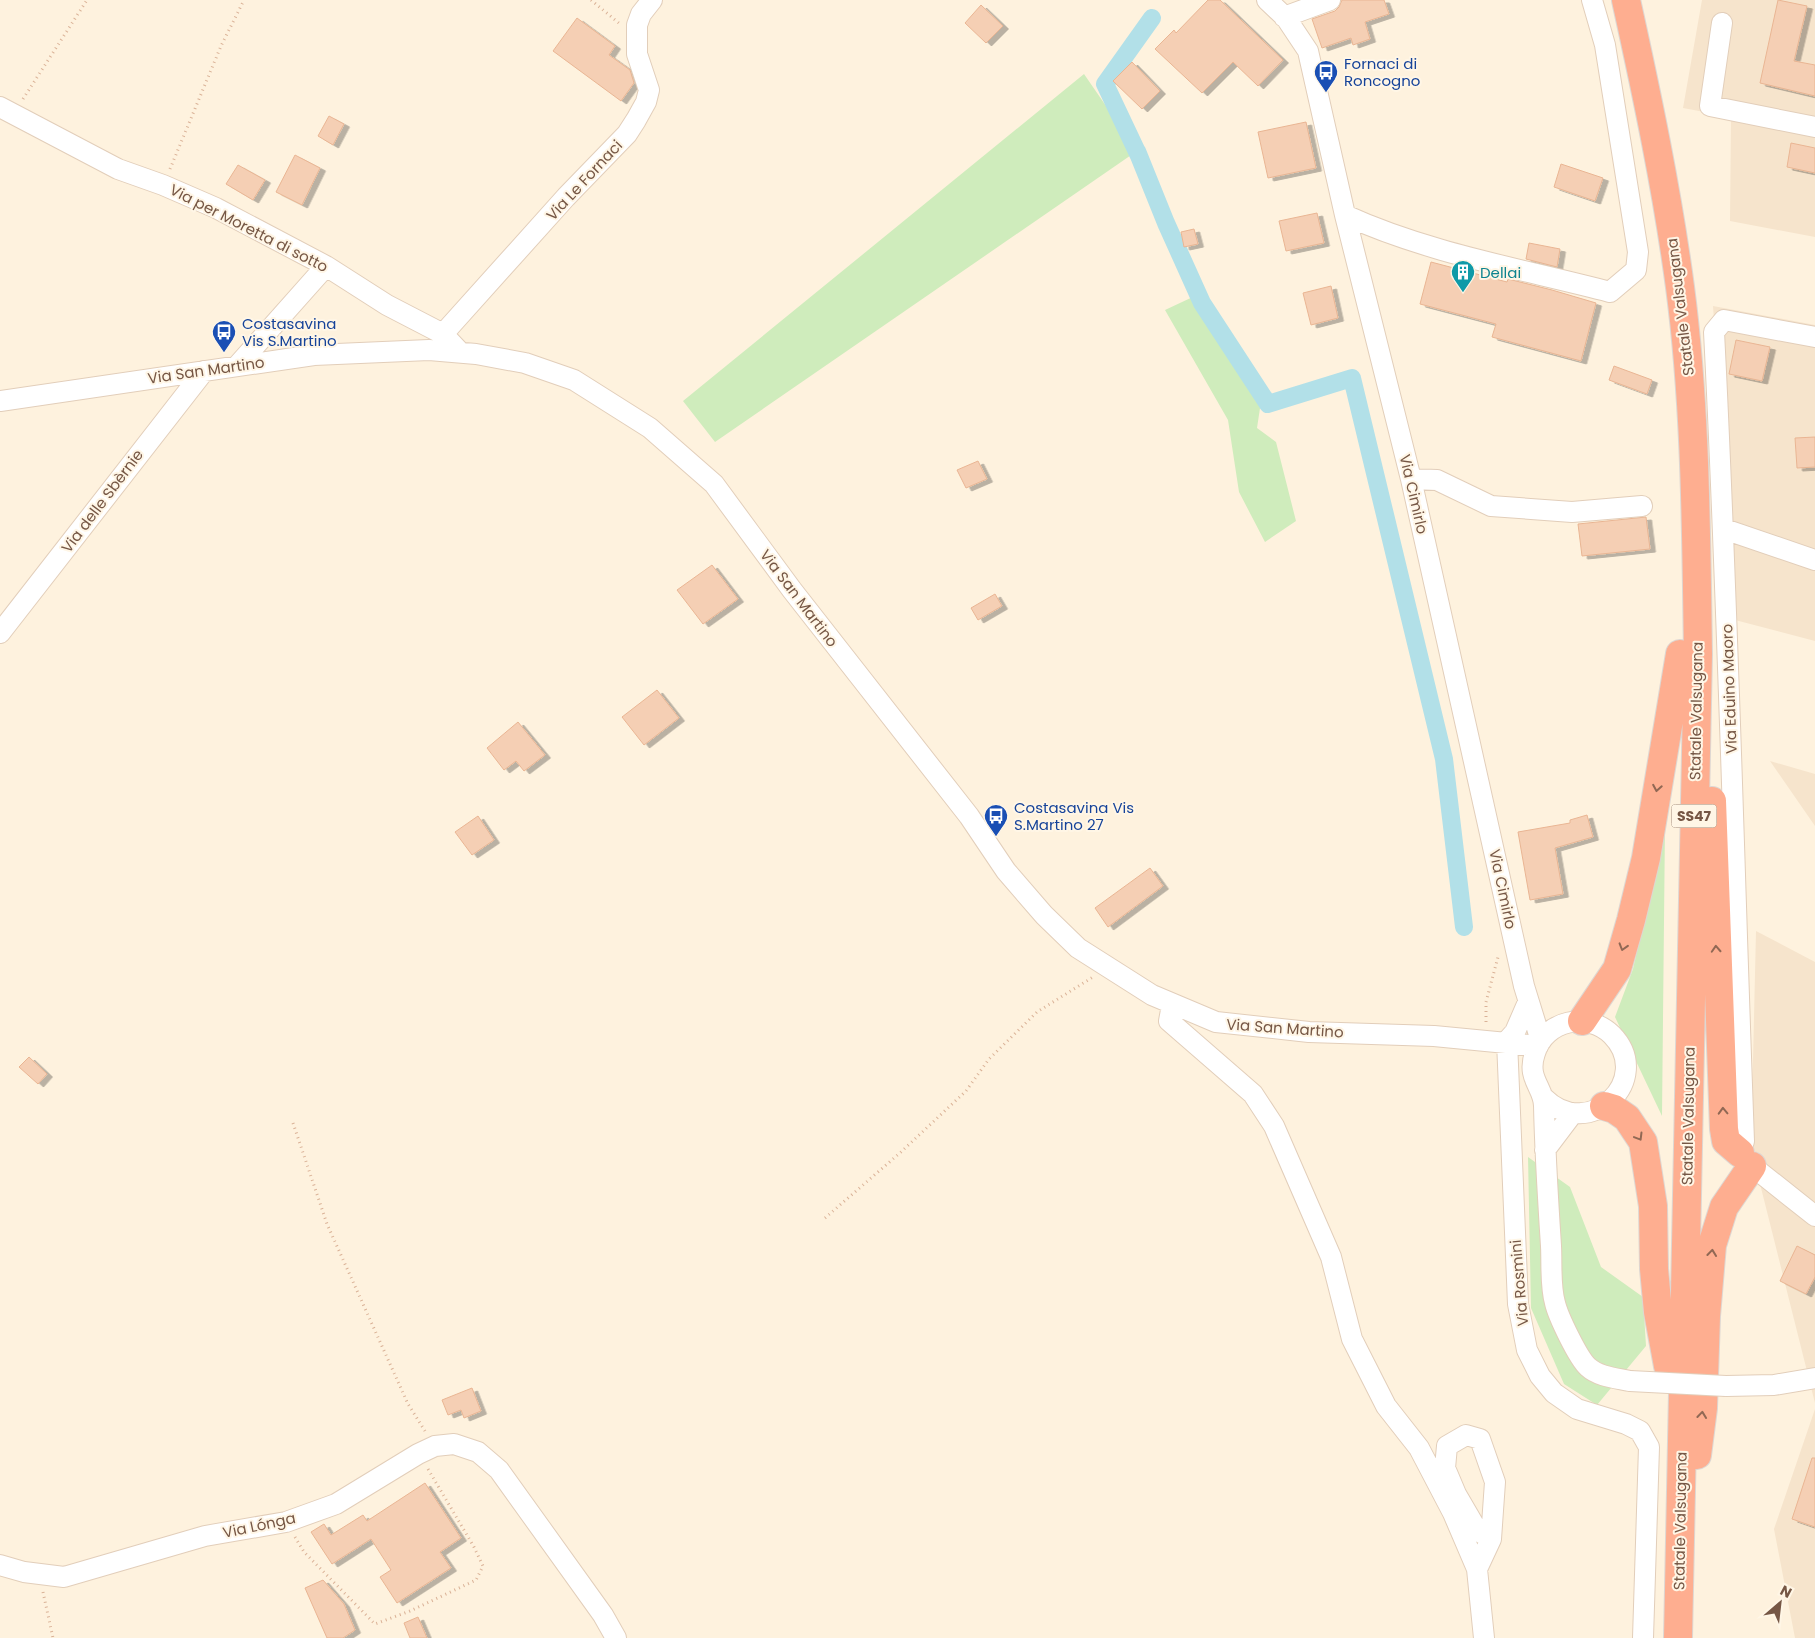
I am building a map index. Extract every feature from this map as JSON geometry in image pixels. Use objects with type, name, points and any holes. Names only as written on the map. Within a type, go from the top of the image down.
[{"type":"highway","name":"Statale Valsugana","points":[[1612,0],[1637,116],[1664,290],[1676,417],[1689,654],[1662,1638]]},
{"type":"highway","name":"Statale Valsugana","points":[[1626,0],[1651,114],[1680,287],[1692,416],[1678,1638]]},
{"type":"highway","points":[[1582,1021],[1616,969],[1632,920],[1689,654]]},
{"type":"highway","points":[[1678,1585],[1703,1408],[1706,1316],[1712,1245],[1724,1207],[1746,1160],[1726,1141],[1724,1129],[1715,931],[1710,689],[1689,654]]},
{"type":"highway","points":[[1604,1106],[1614,1109],[1627,1118],[1643,1142],[1653,1206],[1654,1269],[1668,1366]]},
{"type":"street","name":"Via Le Fornaci","points":[[443,334],[566,197],[626,134],[636,120],[646,102],[649,90],[638,54],[637,25],[641,14],[652,0]]},
{"type":"street","name":"Via Cimirlo","points":[[1267,0],[1284,17],[1308,51],[1345,215],[1411,480],[1528,1002]]},
{"type":"street","points":[[1284,17],[1330,0]]},
{"type":"street","points":[[1345,215],[1382,232],[1437,248],[1610,292],[1636,270],[1638,252],[1605,45],[1592,0]]},
{"type":"street","points":[[1722,23],[1710,106],[1815,127]]},
{"type":"street","name":"Via per Moretta di sotto","points":[[6,110],[118,169],[163,185],[216,208],[326,266],[387,305],[443,334],[460,352]]},
{"type":"street","points":[[238,365],[326,266]]},
{"type":"street","name":"Via Eduino Maoro","points":[[1746,1160],[1724,530],[1714,332],[1724,320],[1815,337]]},
{"type":"street","name":"Via San Martino","points":[[0,401],[314,355],[429,350],[460,352],[525,363],[574,380],[650,428],[714,484],[792,590],[963,808],[1006,871],[1044,915],[1078,948],[1152,996],[1216,1022],[1309,1032],[1434,1036],[1507,1041]]},
{"type":"street","name":"Via delle Sbèrnie","points":[[0,633],[204,370]]},
{"type":"street","points":[[1411,480],[1437,480],[1491,506],[1572,512],[1642,506]]},
{"type":"street","points":[[1724,530],[1815,560]]},
{"type":"street","points":[[1507,1041],[1515,1032],[1528,1002]]},
{"type":"street","points":[[1507,1041],[1542,1043],[1568,1022],[1582,1021],[1595,1024],[1610,1033],[1619,1044],[1624,1056],[1625,1074],[1621,1086],[1614,1098],[1592,1112],[1573,1113],[1557,1108],[1544,1098],[1534,1080],[1542,1043],[1528,1002]]},
{"type":"street","points":[[1172,1005],[1169,1021],[1253,1094],[1274,1126],[1331,1258],[1352,1339],[1386,1406],[1419,1448],[1453,1513],[1477,1569],[1484,1638]]},
{"type":"street","name":"Via Rosmini","points":[[1507,1041],[1518,1304],[1527,1350],[1540,1376],[1554,1393],[1577,1409],[1626,1424],[1640,1431],[1649,1447],[1643,1638]]},
{"type":"street","points":[[1544,1098],[1545,1150],[1554,1304],[1580,1359],[1589,1368],[1600,1374],[1630,1381],[1726,1386],[1774,1385],[1815,1378]]},
{"type":"street","points":[[1545,1150],[1573,1113]]},
{"type":"street","points":[[1746,1160],[1815,1216]]},
{"type":"street","points":[[427,1450],[454,1444],[478,1452],[498,1470],[603,1615],[616,1638]]},
{"type":"street","name":"Via Lónga","points":[[0,1565],[39,1574],[64,1577],[206,1536],[286,1522],[336,1504],[427,1450]]},
{"type":"street","points":[[1477,1569],[1491,1539]]},
{"type":"path","points":[[6,110],[88,0]]},
{"type":"path","points":[[163,185],[221,46],[244,0]]},
{"type":"path","points":[[592,0],[636,38]]},
{"type":"path","points":[[825,1218],[901,1152],[966,1091],[990,1059],[1037,1012],[1108,968]]},
{"type":"path","points":[[286,1522],[304,1552],[375,1624],[410,1611],[476,1580],[483,1566],[427,1450],[328,1224],[292,1123]]},
{"type":"path","points":[[39,1574],[53,1638]]},
{"type":"shaded area","points":[[1702,0],[1815,0],[1815,237],[1730,221],[1731,117],[1683,108]]},
{"type":"shaded area","points":[[1713,306],[1815,325],[1815,641],[1735,620]]},
{"type":"shaded area","points":[[1770,761],[1815,774],[1815,826]]},
{"type":"shaded area","points":[[1756,931],[1815,962],[1815,1403],[1751,1148]]},
{"type":"shaded area","points":[[1815,1409],[1815,1638],[1795,1638],[1774,1529]]},
{"type":"green space","points":[[1084,74],[1137,151],[715,442],[683,401]]},
{"type":"green space","points":[[1197,295],[1262,395],[1257,428],[1276,442],[1296,521],[1265,542],[1239,492],[1228,420],[1165,310]]},
{"type":"green space","points":[[1665,825],[1662,1116],[1615,1017],[1633,969]]},
{"type":"green space","points":[[1528,1157],[1570,1187],[1601,1267],[1643,1297],[1646,1346],[1597,1405],[1564,1384],[1531,1308]]},
{"type":"building","points":[[1208,0],[1220,0],[1283,60],[1258,86],[1233,62],[1202,93],[1155,49],[1174,30],[1176,33]]},
{"type":"building","points":[[1342,0],[1384,0],[1389,14],[1365,22],[1370,39],[1353,45],[1351,38],[1322,48],[1312,19],[1335,11]]},
{"type":"building","points":[[1778,0],[1807,6],[1794,61],[1815,65],[1815,96],[1760,83]]},
{"type":"building","points":[[981,5],[1003,26],[986,43],[965,23]]},
{"type":"building","points":[[577,18],[615,46],[609,55],[630,70],[634,83],[621,101],[553,51]]},
{"type":"building","points":[[1132,62],[1160,91],[1142,109],[1113,81]]},
{"type":"building","points":[[329,116],[344,124],[333,145],[318,136]]},
{"type":"building","points":[[1306,122],[1316,168],[1268,178],[1258,132]]},
{"type":"building","points":[[1791,143],[1815,148],[1815,173],[1787,167]]},
{"type":"building","points":[[295,155],[320,168],[302,205],[276,192]]},
{"type":"building","points":[[1561,164],[1603,178],[1595,201],[1554,187]]},
{"type":"building","points":[[238,165],[265,180],[253,200],[226,184]]},
{"type":"building","points":[[1317,213],[1324,243],[1286,251],[1279,221]]},
{"type":"building","points":[[1194,229],[1198,244],[1184,247],[1181,232]]},
{"type":"building","points":[[1529,243],[1560,249],[1557,267],[1526,259]]},
{"type":"building","points":[[1431,262],[1507,282],[1508,279],[1596,303],[1581,361],[1492,337],[1496,324],[1420,304]]},
{"type":"building","points":[[1331,286],[1338,318],[1311,325],[1303,293]]},
{"type":"building","points":[[1736,340],[1770,347],[1762,381],[1729,374]]},
{"type":"building","points":[[1614,366],[1652,380],[1647,394],[1609,380]]},
{"type":"building","points":[[1815,437],[1815,467],[1797,468],[1795,438]]},
{"type":"building","points":[[978,461],[987,479],[966,488],[957,470]]},
{"type":"building","points":[[1646,517],[1650,549],[1582,556],[1578,524]]},
{"type":"building","points":[[712,565],[738,599],[703,624],[677,590]]},
{"type":"building","points":[[995,594],[1002,606],[978,620],[971,608]]},
{"type":"building","points":[[657,690],[679,718],[644,745],[622,717]]},
{"type":"building","points":[[518,722],[545,755],[524,771],[516,761],[504,770],[487,748]]},
{"type":"building","points":[[1587,815],[1593,837],[1555,848],[1563,894],[1530,900],[1518,832],[1570,823],[1570,820]]},
{"type":"building","points":[[478,816],[494,840],[472,855],[455,832]]},
{"type":"building","points":[[1150,868],[1163,886],[1108,927],[1095,908]]},
{"type":"building","points":[[29,1057],[47,1074],[38,1084],[19,1067]]},
{"type":"building","points":[[1797,1246],[1815,1255],[1815,1277],[1806,1294],[1780,1281]]},
{"type":"building","points":[[472,1388],[481,1411],[464,1418],[461,1410],[448,1415],[442,1400]]},
{"type":"building","points":[[1812,1458],[1815,1458],[1815,1527],[1792,1519]]},
{"type":"building","points":[[425,1483],[461,1538],[440,1552],[451,1568],[397,1603],[380,1577],[391,1570],[371,1539],[332,1564],[311,1532],[324,1524],[331,1535],[363,1515],[367,1521]]},
{"type":"building","points":[[323,1580],[344,1604],[355,1630],[343,1638],[327,1638],[305,1588]]},
{"type":"building","points":[[418,1617],[427,1638],[410,1638],[404,1623]]},
{"type":"waterway","points":[[1139,156],[1105,84],[1152,18]]},
{"type":"waterway","points":[[1137,151],[1166,223],[1202,303],[1268,404],[1352,378],[1444,759],[1464,927]]},
{"type":"place","name":"Fornaci di Roncogno","points":[[1326,93]]},
{"type":"place","name":"Dellai","points":[[1463,293]]},
{"type":"place","name":"Costasavina Vis S.Martino","points":[[224,353]]},
{"type":"place","name":"Costasavina Vis S.Martino 27","points":[[996,837]]}]
